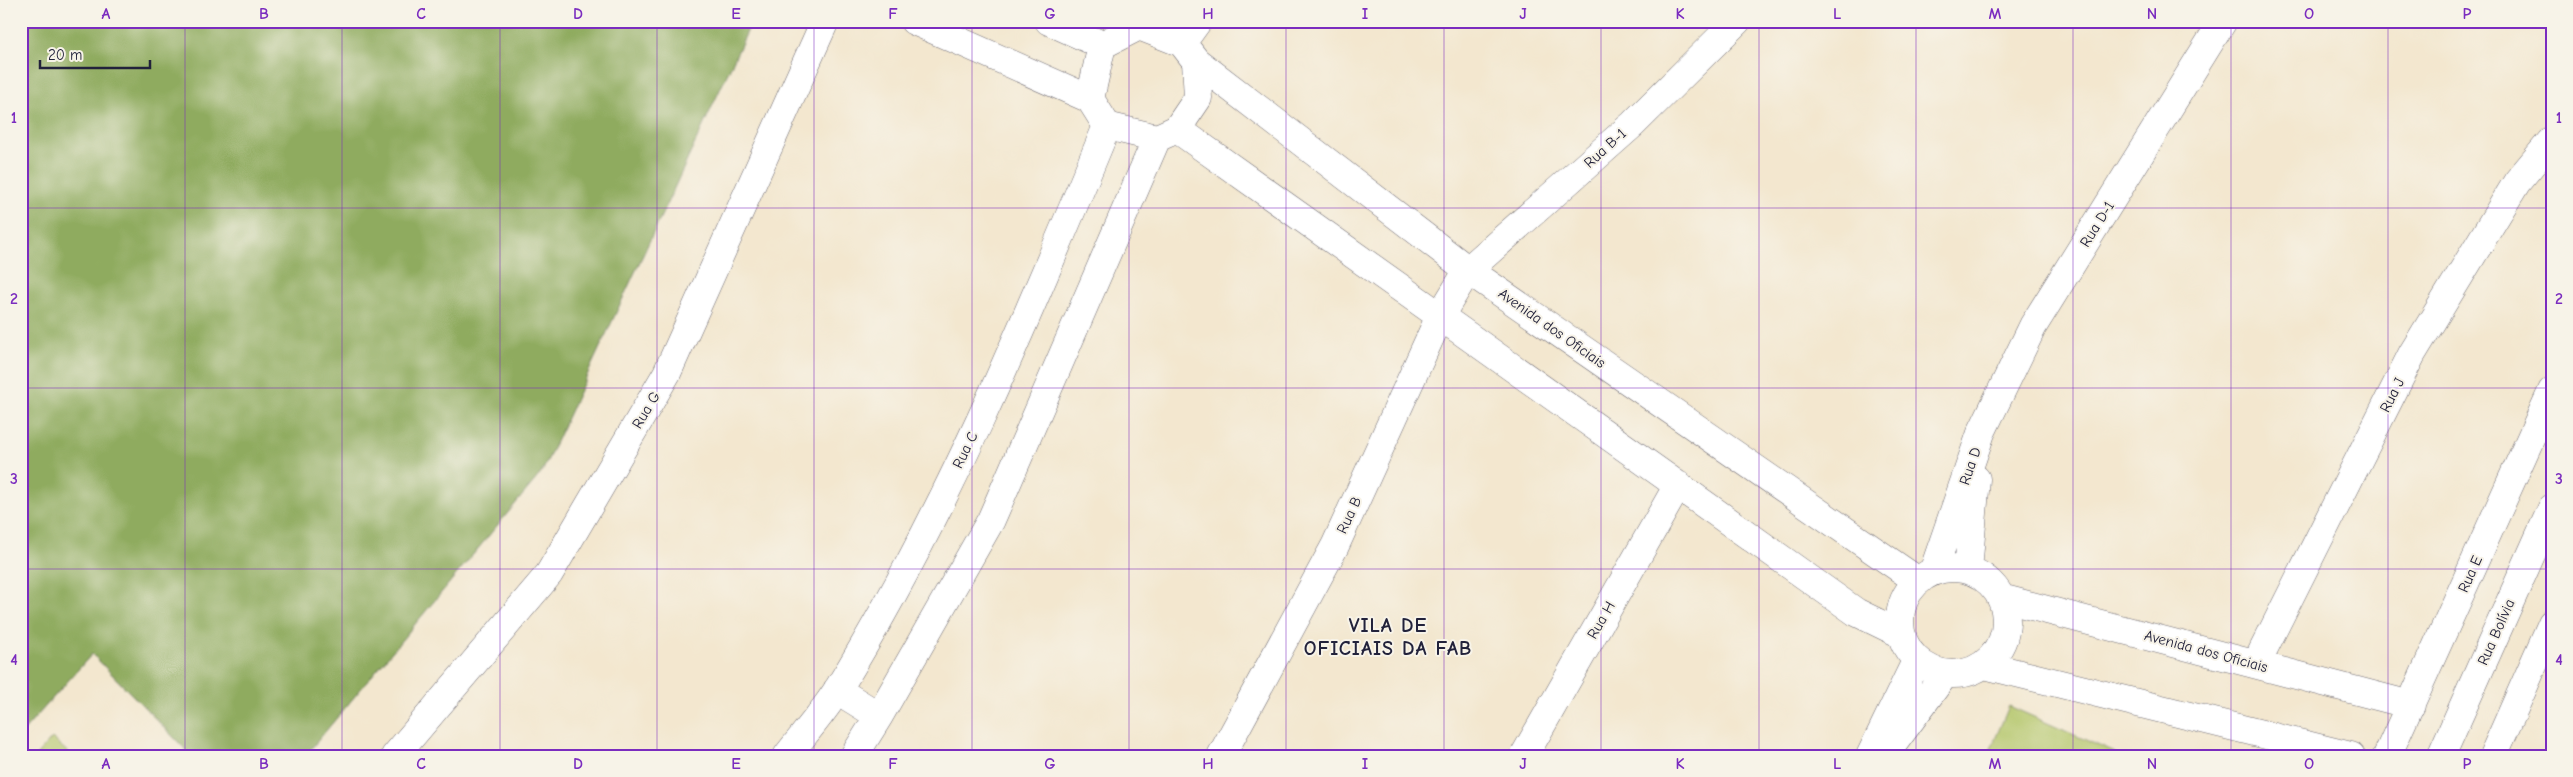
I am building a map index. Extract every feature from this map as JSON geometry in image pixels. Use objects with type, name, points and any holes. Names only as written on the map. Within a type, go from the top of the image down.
[{"type":"street","name":"Rua G","points":[[395,756],[549,574],[662,382],[825,21]]},
{"type":"street","points":[[914,21],[1090,99],[1107,126],[1167,133],[1440,316],[1856,612],[1901,634]]},
{"type":"street","points":[[1049,21],[1102,45]]},
{"type":"street","points":[[854,756],[879,716],[991,520],[1167,133],[1198,98],[1189,52],[1198,21]]},
{"type":"street","name":"Rua B-1","points":[[1468,270],[1633,124],[1737,21]]},
{"type":"street","name":"Rua D-1","points":[[1981,433],[2033,326],[2223,21]]},
{"type":"street","points":[[1090,99],[1102,45],[1142,24],[1189,52]]},
{"type":"street","name":"Avenida dos Oficiais","points":[[1189,52],[1468,270],[1926,576]]},
{"type":"street","name":"Rua C","points":[[788,756],[837,690],[924,535],[1022,331],[1107,126]]},
{"type":"street","name":"Rua J","points":[[2256,664],[2412,354],[2517,182],[2552,140]]},
{"type":"street","name":"Rua B","points":[[1221,756],[1334,546],[1440,316],[1468,270]]},
{"type":"street","name":"Rua E","points":[[2387,756],[2552,391]]},
{"type":"street","name":"Rua D","points":[[1968,570],[1981,433]]},
{"type":"street","name":"Rua D","points":[[1926,576],[1981,433]]},
{"type":"street","name":"Rua H","points":[[1524,756],[1678,485]]},
{"type":"street","name":"Rua Bolívia","points":[[2441,756],[2551,510]]},
{"type":"street","points":[[1951,568],[1968,570],[1982,576],[1993,586],[2001,598],[2006,616],[2005,635],[1997,652],[1984,665],[1972,672],[1958,675],[1930,670],[1916,661],[1906,648],[1901,634],[1902,604],[1926,576],[1951,568]]},
{"type":"street","name":"Avenida dos Oficiais","points":[[2001,598],[2411,705]]},
{"type":"street","points":[[2493,756],[2552,623]]},
{"type":"street","points":[[1870,756],[1916,661]]},
{"type":"street","points":[[1984,665],[2351,756]]},
{"type":"street","points":[[1884,756],[1945,674]]},
{"type":"street","points":[[837,690],[879,716]]},
{"type":"green space","points":[[21,21],[752,21],[542,472],[305,756],[192,756],[92,654],[21,734]]},
{"type":"green space","points":[[2009,706],[2122,756],[1988,756]]},
{"type":"green space","points":[[52,738],[72,756],[36,756]]},
{"type":"district","name":"VILA DE OFICIAIS DA FAB","points":[[1388,636]]}]
